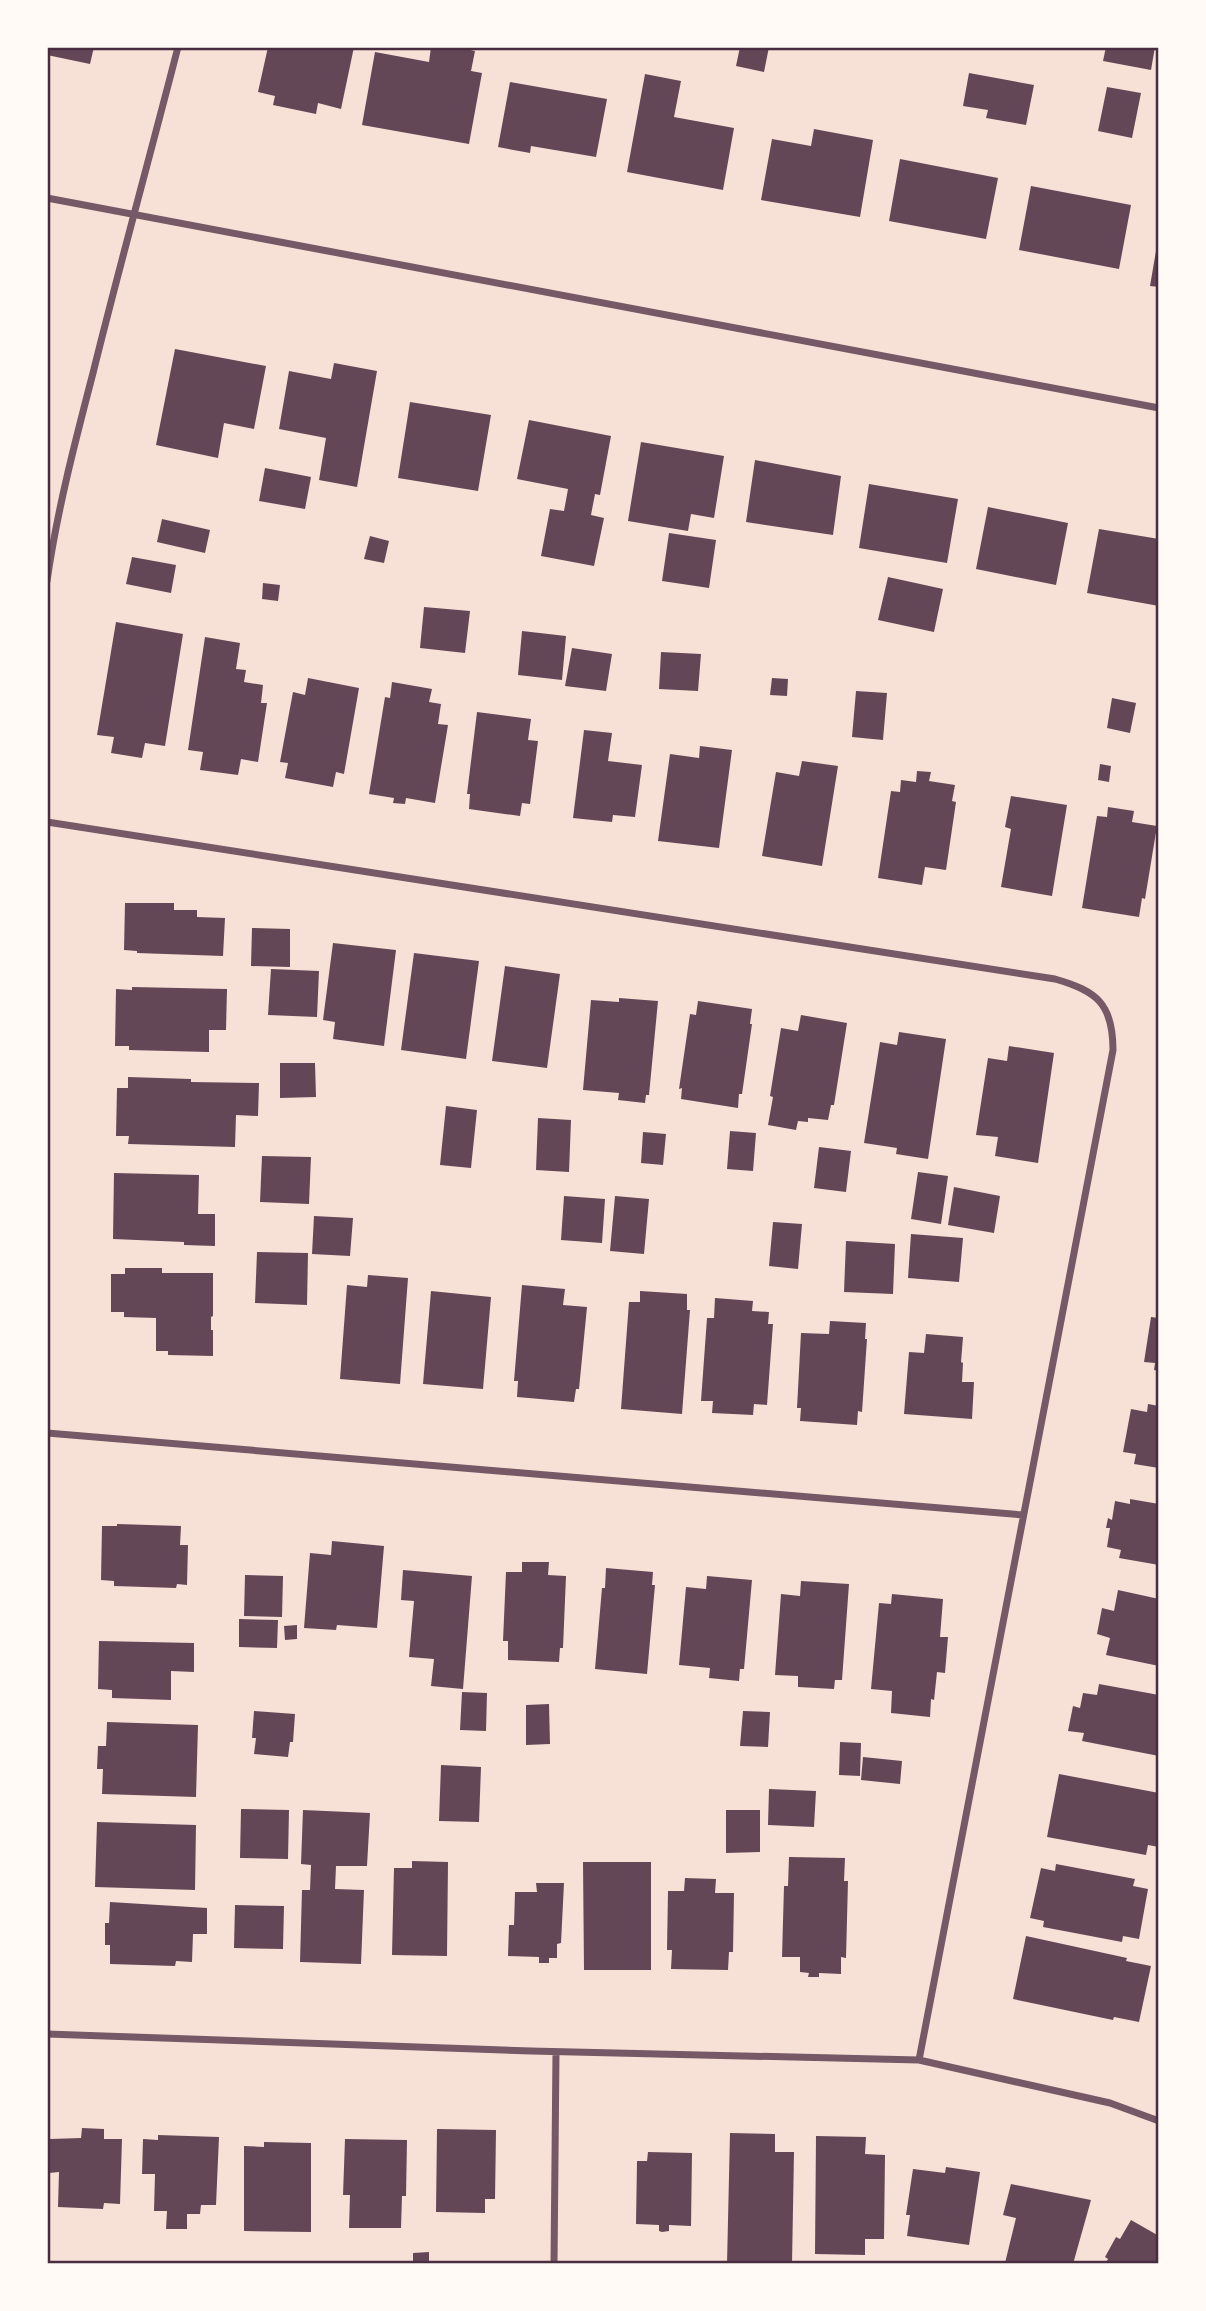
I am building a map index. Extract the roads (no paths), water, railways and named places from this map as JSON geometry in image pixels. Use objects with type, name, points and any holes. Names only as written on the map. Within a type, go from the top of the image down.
[{"type":"street","points":[[47,581],[71,459],[178,47]]},
{"type":"street","points":[[47,198],[1159,408]]},
{"type":"street","points":[[47,822],[1055,979],[1082,987],[1099,999],[1106,1010],[1113,1037],[1113,1050],[919,2060]]},
{"type":"street","points":[[47,1433],[1023,1515]]},
{"type":"street","points":[[47,2034],[556,2052],[919,2060],[1110,2103],[1159,2121]]},
{"type":"street","points":[[554,2264],[556,2052]]}]
